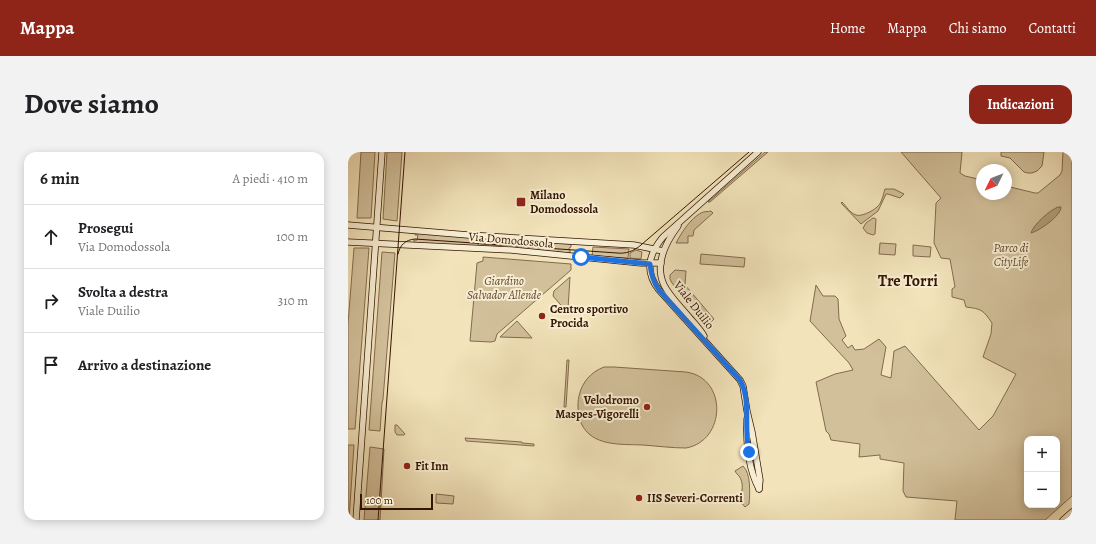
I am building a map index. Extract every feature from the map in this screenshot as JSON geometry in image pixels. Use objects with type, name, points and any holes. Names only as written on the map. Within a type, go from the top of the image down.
[{"type":"street","points":[[356,520],[370,339],[382,152]]},
{"type":"street","points":[[650,264],[654,250],[663,237],[758,152]]},
{"type":"street","name":"Viale Duilio","points":[[686,216],[674,232],[663,251],[660,271],[667,290],[699,328],[711,348]]},
{"type":"street","name":"Via Domodossola","points":[[349,225],[634,245],[663,251]]},
{"type":"street","name":"Via Domodossola","points":[[349,242],[511,250],[650,264],[660,263]]},
{"type":"street","name":"Viale Duilio","points":[[650,264],[651,275],[656,286],[740,380],[743,386],[760,480],[759,489],[755,482],[746,434],[747,411]]},
{"type":"street","points":[[1063,520],[1072,512]]},
{"type":"green space","points":[[361,152],[375,152],[371,218],[357,218]]},
{"type":"green space","points":[[387,152],[402,152],[397,221],[383,219]]},
{"type":"green space","points":[[765,152],[768,152],[710,202],[708,202]]},
{"type":"green space","name":"Parco di CityLife","points":[[901,152],[962,152],[960,173],[976,179],[976,200],[1012,200],[1012,187],[1038,193],[1060,175],[1062,171],[1063,152],[1072,152],[1072,496],[1060,507],[1060,436],[1024,436],[1024,508],[1058,508],[1045,520],[955,520],[957,501],[906,497],[903,491],[904,463],[880,459],[880,455],[859,457],[860,444],[831,440],[826,431],[816,382],[835,374],[853,370],[849,363],[810,321],[816,285],[823,296],[835,296],[838,299],[839,319],[846,336],[842,340],[848,348],[852,345],[855,350],[864,349],[879,339],[886,347],[881,375],[891,378],[894,351],[905,346],[979,430],[993,416],[1016,374],[983,357],[991,334],[992,323],[986,315],[982,311],[966,307],[964,300],[952,297],[952,289],[955,287],[950,259],[941,258],[934,243],[936,203],[941,198]]},
{"type":"green space","points":[[1001,152],[1044,152],[1042,166],[1037,171],[1032,173],[1024,172],[1010,158],[1001,156]]},
{"type":"green space","points":[[885,189],[894,189],[904,194],[900,198],[886,194],[878,211],[861,224],[841,203],[842,202],[854,214],[864,214],[873,210],[879,205]]},
{"type":"green space","points":[[711,211],[713,213],[694,230],[693,236],[688,236],[688,243],[676,243],[693,219],[702,212]]},
{"type":"green space","points":[[873,218],[876,219],[875,234],[873,235],[867,233],[863,228],[866,223]]},
{"type":"green space","points":[[415,233],[478,238],[478,240],[503,242],[502,246],[478,244],[478,247],[414,243],[414,240],[417,240],[418,235],[415,235]]},
{"type":"green space","points":[[522,240],[571,244],[571,247],[569,248],[570,253],[521,249]]},
{"type":"green space","points":[[880,243],[896,244],[895,255],[879,254]]},
{"type":"green space","points":[[913,245],[931,247],[930,257],[913,256]]},
{"type":"green space","points":[[593,247],[629,249],[628,258],[592,256]]},
{"type":"green space","points":[[354,248],[369,248],[355,429],[348,429],[348,324]]},
{"type":"green space","points":[[636,250],[642,252],[641,259],[630,258],[630,253]]},
{"type":"green space","points":[[382,252],[395,253],[380,431],[369,430]]},
{"type":"green space","points":[[701,254],[745,258],[744,267],[700,264]]},
{"type":"green space","name":"Giardino Salvador Allende","points":[[483,257],[571,264],[571,270],[497,334],[495,341],[470,341],[477,263],[483,261]]},
{"type":"green space","points":[[675,270],[686,271],[685,285],[714,319],[709,324],[710,330],[672,283],[670,275]]},
{"type":"green space","points":[[570,277],[568,309],[566,311],[553,296],[554,291]]},
{"type":"green space","points":[[517,321],[532,338],[500,337]]},
{"type":"green space","points":[[567,360],[569,360],[566,407],[564,407]]},
{"type":"green space","name":"Velodromo Maspes-Vigorelli","points":[[604,367],[686,372],[700,377],[709,385],[715,397],[717,410],[715,422],[709,434],[699,443],[686,448],[608,443],[592,436],[586,431],[581,423],[578,410],[578,399],[582,386],[588,378]]},
{"type":"green space","points":[[395,425],[397,425],[405,434],[404,435],[397,435],[395,432]]},
{"type":"green space","points":[[465,438],[522,442],[534,444],[534,446],[466,441]]},
{"type":"green space","points":[[348,445],[354,445],[349,520],[348,520]]},
{"type":"green space","points":[[370,447],[384,449],[380,520],[364,520]]},
{"type":"green space","points":[[743,466],[746,469],[749,478],[750,489],[749,504],[745,507],[738,499],[741,494],[742,485],[741,479],[735,471]]},
{"type":"green space","points":[[436,494],[454,496],[453,504],[436,503]]},
{"type":"shaded area","points":[[1058,207],[1061,207],[1060,211],[1054,219],[1035,232],[1031,233],[1042,218]]},
{"type":"tram line","points":[[378,520],[405,152]]},
{"type":"tram line","points":[[398,254],[400,248],[408,240],[415,239],[617,253],[630,252],[641,245],[749,152]]},
{"type":"place","name":"Milano Domodossola","points":[[521,202]]},
{"type":"place","name":"Centro sportivo Procida","points":[[542,316]]},
{"type":"place","name":"Velodromo Maspes-Vigorelli","points":[[647,407]]},
{"type":"place","name":"Fit Inn","points":[[407,466]]},
{"type":"place","name":"IIS Severi-Correnti","points":[[639,498]]},
{"type":"district","name":"Tre Torri","points":[[908,281]]},
{"type":"route","points":[[581,257],[650,264],[651,275],[659,290],[740,380],[743,386],[747,411],[746,434],[749,452]]}]
